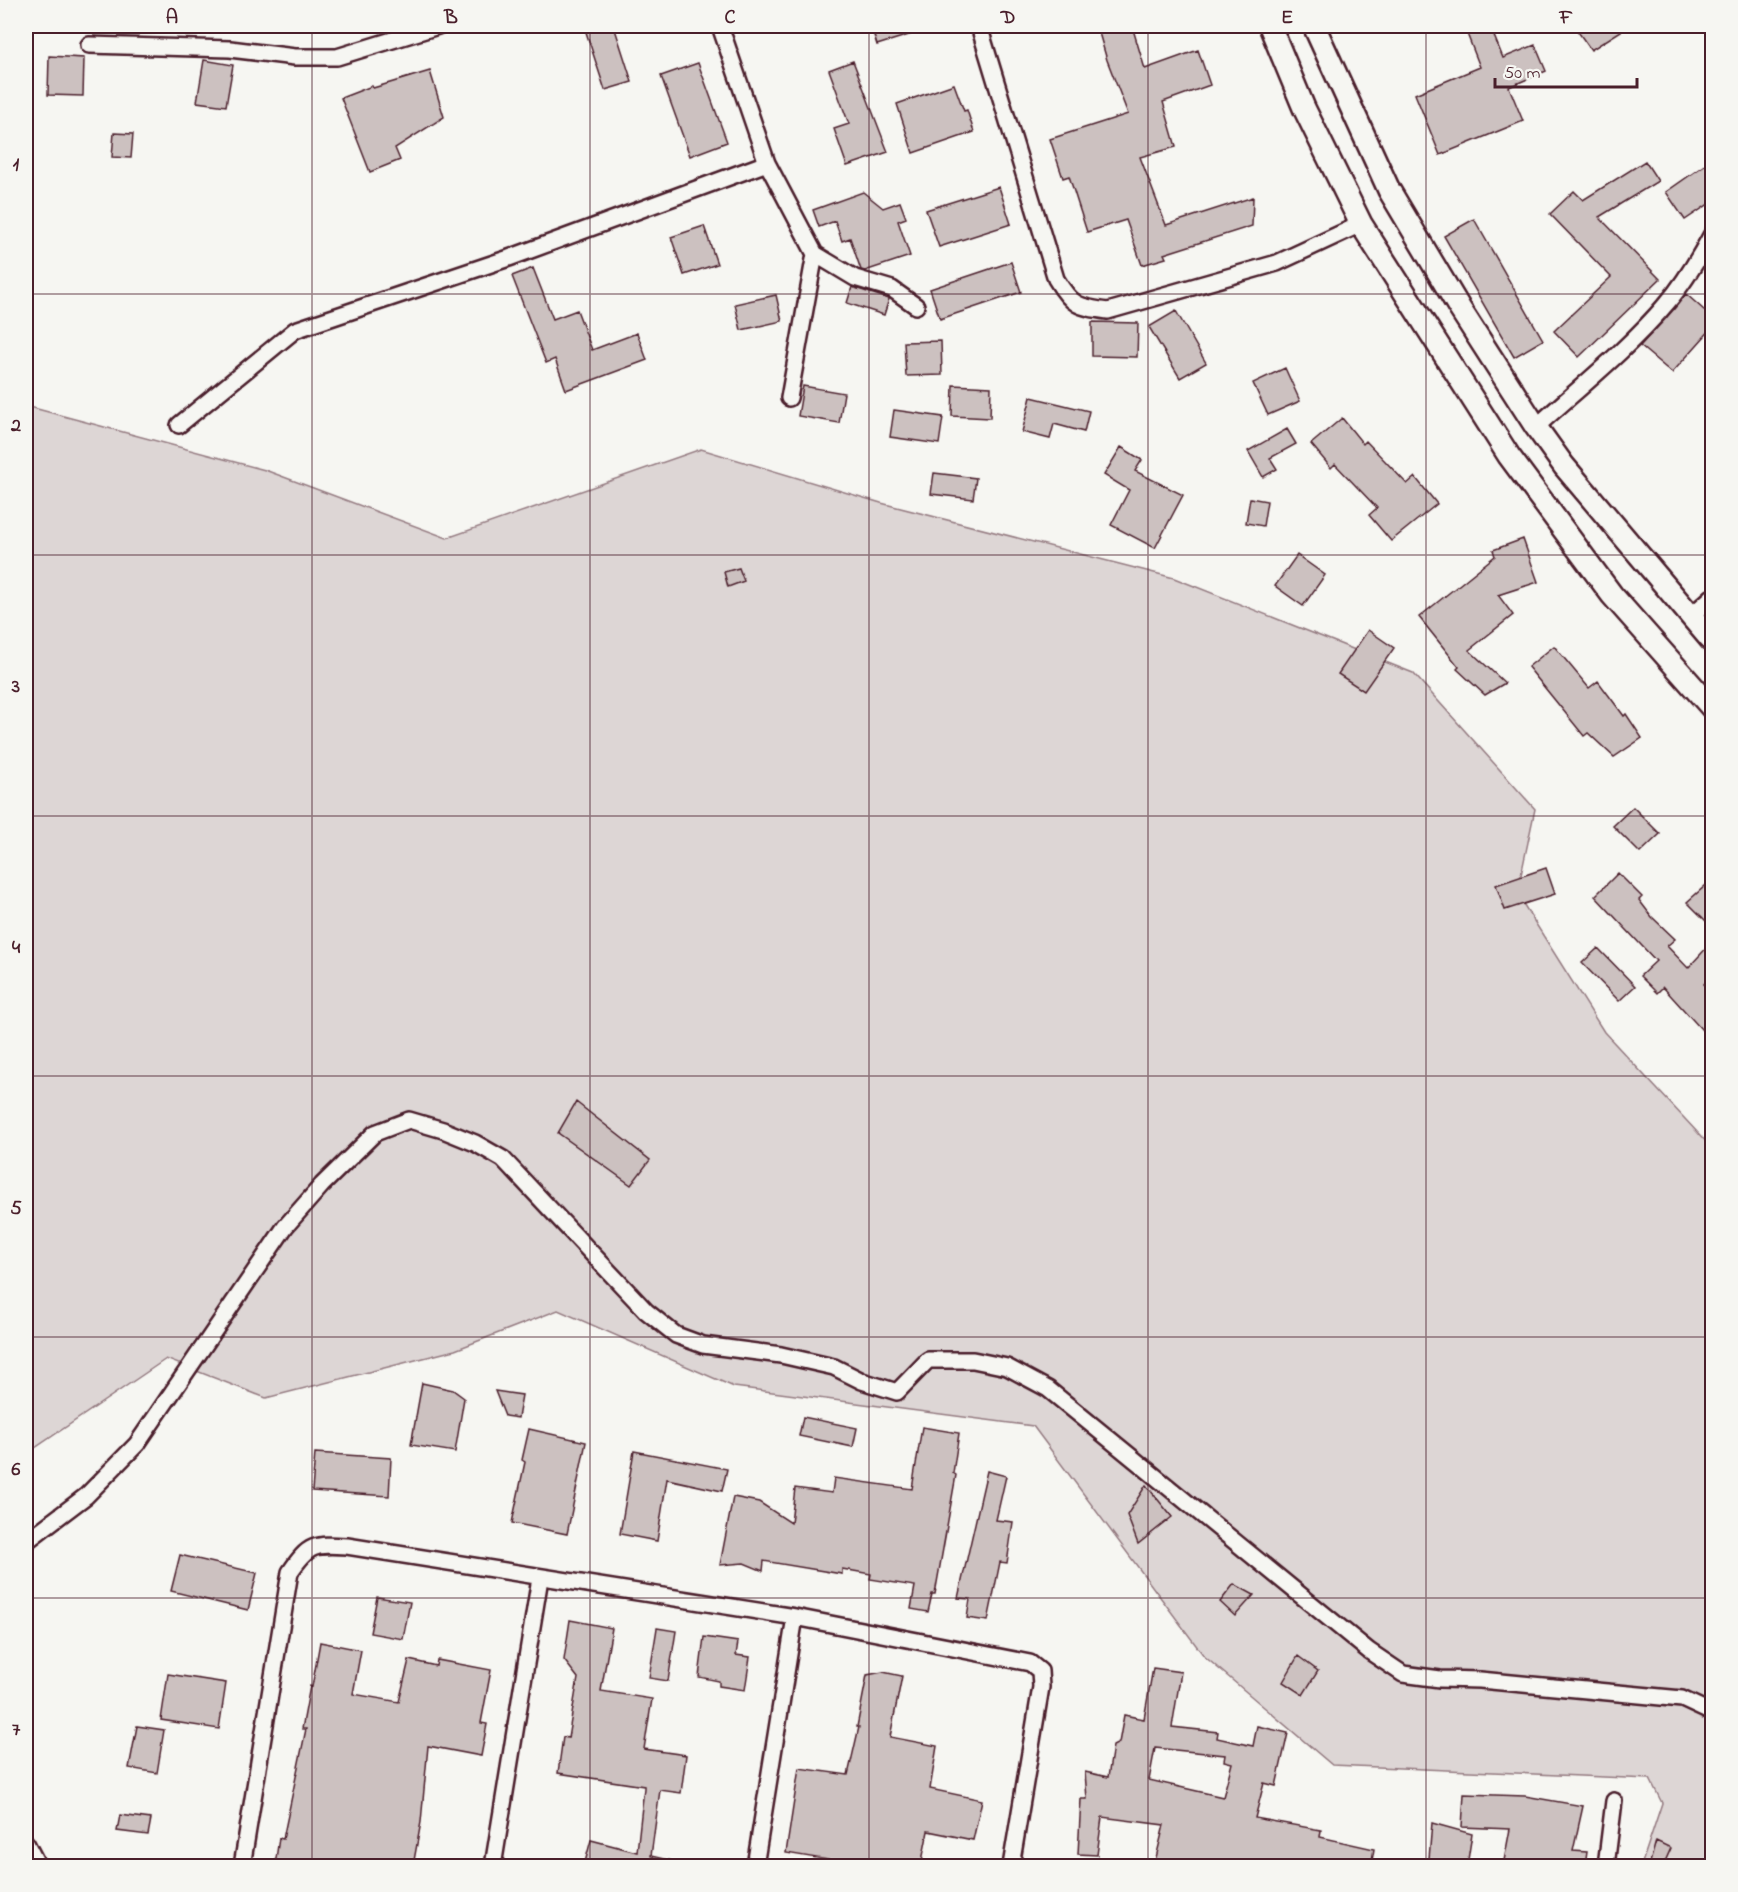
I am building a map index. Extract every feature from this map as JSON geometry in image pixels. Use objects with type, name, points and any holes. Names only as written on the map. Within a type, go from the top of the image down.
[{"type":"street","points":[[89,45],[230,48],[296,57],[337,57],[438,26]]},
{"type":"street","points":[[720,26],[767,163],[815,254],[855,278],[892,289],[916,306]]},
{"type":"street","points":[[979,26],[1056,279],[1067,298],[1085,308],[1108,311],[1277,264],[1361,224]]},
{"type":"street","points":[[1270,26],[1304,108],[1361,224],[1509,456],[1612,595],[1713,708]]},
{"type":"street","points":[[1314,26],[1389,190],[1460,309],[1536,427],[1564,466],[1690,617],[1713,641]]},
{"type":"street","points":[[179,425],[295,330],[509,258],[767,163]]},
{"type":"street","points":[[1536,427],[1628,344],[1667,303],[1696,263],[1713,234]]},
{"type":"street","points":[[789,398],[815,254]]},
{"type":"street","points":[[1690,617],[1713,597]]},
{"type":"street","points":[[26,1544],[28,1540],[86,1496],[137,1444],[285,1227],[300,1210],[375,1133],[410,1120],[475,1143],[503,1159],[646,1311],[676,1335],[703,1345],[780,1355],[834,1366],[862,1381],[897,1392],[928,1360],[973,1360],[1007,1367],[1048,1389],[1369,1651],[1403,1674],[1682,1699],[1713,1713]]},
{"type":"street","points":[[242,1866],[290,1572],[302,1554],[319,1544],[347,1546],[795,1617],[1030,1663],[1040,1671],[1041,1687],[1011,1866]]},
{"type":"street","points":[[493,1866],[540,1578]]},
{"type":"street","points":[[755,1866],[795,1617]]},
{"type":"street","points":[[1606,1866],[1614,1801]]},
{"type":"street","points":[[26,1843],[38,1866]]},
{"type":"shaded area","points":[[26,406],[265,470],[447,538],[701,449],[881,503],[1174,578],[1413,673],[1535,809],[1517,894],[1604,1032],[1712,1148],[1712,1866],[1641,1866],[1662,1803],[1650,1779],[1332,1765],[1204,1656],[1033,1426],[734,1387],[558,1310],[455,1350],[266,1398],[166,1359],[26,1454]]},
{"type":"building","points":[[584,26],[614,26],[632,82],[605,90]]},
{"type":"building","points":[[871,26],[927,26],[928,29],[877,45]]},
{"type":"building","points":[[1097,26],[1132,26],[1145,69],[1198,50],[1210,85],[1163,102],[1176,147],[1140,157],[1166,225],[1253,197],[1252,226],[1164,254],[1166,258],[1142,265],[1126,220],[1087,232],[1069,176],[1063,178],[1050,139],[1128,114],[1107,60]]},
{"type":"building","points":[[1464,26],[1490,26],[1503,58],[1535,45],[1546,71],[1509,87],[1523,121],[1440,155],[1415,94],[1480,67]]},
{"type":"building","points":[[1574,26],[1629,26],[1591,50]]},
{"type":"building","points":[[49,56],[84,58],[83,96],[48,95]]},
{"type":"building","points":[[204,60],[233,65],[226,106],[197,102]]},
{"type":"building","points":[[853,61],[888,152],[847,166],[834,129],[849,124],[829,70]]},
{"type":"building","points":[[698,63],[727,142],[690,156],[661,76]]},
{"type":"building","points":[[430,71],[444,117],[395,148],[400,160],[370,172],[341,98],[372,86],[373,88]]},
{"type":"building","points":[[954,84],[964,111],[967,110],[974,132],[913,153],[897,104]]},
{"type":"building","points":[[114,133],[133,134],[131,158],[112,157]]},
{"type":"building","points":[[1645,161],[1658,181],[1599,217],[1660,279],[1579,357],[1554,331],[1611,277],[1550,214],[1574,191],[1583,200]]},
{"type":"building","points":[[1706,164],[1713,173],[1713,201],[1685,220],[1666,192]]},
{"type":"building","points":[[999,187],[1011,224],[939,247],[926,210]]},
{"type":"building","points":[[863,192],[883,208],[900,202],[906,218],[898,221],[910,256],[865,271],[861,270],[850,238],[842,241],[835,221],[819,227],[813,210]]},
{"type":"building","points":[[1474,219],[1543,340],[1514,357],[1444,236]]},
{"type":"building","points":[[704,226],[717,264],[684,275],[671,237]]},
{"type":"building","points":[[1011,262],[1021,292],[940,319],[930,289]]},
{"type":"building","points":[[533,268],[553,319],[577,310],[592,350],[637,333],[647,360],[566,390],[555,359],[546,363],[512,276]]},
{"type":"building","points":[[852,287],[889,299],[884,315],[847,303]]},
{"type":"building","points":[[1686,294],[1713,318],[1713,327],[1672,373],[1640,346]]},
{"type":"building","points":[[776,295],[782,321],[741,330],[735,304]]},
{"type":"building","points":[[1176,311],[1206,363],[1180,378],[1149,327]]},
{"type":"building","points":[[1092,322],[1138,323],[1137,357],[1092,356]]},
{"type":"building","points":[[941,341],[942,375],[906,376],[904,342]]},
{"type":"building","points":[[1285,368],[1300,401],[1268,415],[1253,383]]},
{"type":"building","points":[[953,385],[991,387],[990,418],[952,416]]},
{"type":"building","points":[[803,386],[844,393],[839,423],[798,416]]},
{"type":"building","points":[[1031,397],[1089,411],[1084,432],[1054,424],[1050,439],[1022,432]]},
{"type":"building","points":[[894,410],[943,417],[939,444],[890,437]]},
{"type":"building","points":[[1342,418],[1363,444],[1366,441],[1407,484],[1415,477],[1437,504],[1391,541],[1369,515],[1377,508],[1335,464],[1331,468],[1311,444]]},
{"type":"building","points":[[1287,429],[1296,444],[1270,458],[1277,469],[1263,477],[1248,451]]},
{"type":"building","points":[[1121,447],[1142,460],[1135,471],[1183,495],[1155,548],[1111,525],[1129,490],[1104,475]]},
{"type":"building","points":[[934,473],[976,478],[973,499],[931,494]]},
{"type":"building","points":[[1250,498],[1267,501],[1263,526],[1246,523]]},
{"type":"building","points":[[1523,539],[1538,582],[1498,595],[1513,615],[1469,650],[1505,683],[1485,695],[1457,669],[1459,667],[1419,617],[1495,556],[1493,550]]},
{"type":"building","points":[[1297,555],[1325,575],[1303,606],[1275,586]]},
{"type":"building","points":[[739,568],[744,581],[728,587],[724,572]]},
{"type":"building","points":[[1368,630],[1394,648],[1364,691],[1338,674]]},
{"type":"building","points":[[1554,646],[1589,688],[1598,681],[1624,716],[1626,714],[1642,738],[1614,757],[1588,733],[1584,736],[1528,667]]},
{"type":"building","points":[[1633,807],[1660,834],[1640,853],[1613,826]]},
{"type":"building","points":[[1546,868],[1555,894],[1505,910],[1496,885]]},
{"type":"building","points":[[1618,873],[1642,897],[1639,900],[1652,917],[1675,939],[1667,946],[1688,968],[1713,941],[1713,974],[1704,984],[1713,993],[1713,1020],[1702,1030],[1663,987],[1657,993],[1640,976],[1656,961],[1595,896]]},
{"type":"building","points":[[1713,879],[1713,928],[1687,902]]},
{"type":"building","points":[[1598,948],[1635,986],[1619,1001],[1582,963]]},
{"type":"building","points":[[576,1102],[650,1160],[631,1185],[558,1133]]},
{"type":"building","points":[[422,1383],[453,1390],[464,1398],[455,1452],[411,1445]]},
{"type":"building","points":[[495,1391],[522,1395],[518,1418],[505,1416]]},
{"type":"building","points":[[803,1417],[857,1428],[853,1447],[799,1436]]},
{"type":"building","points":[[922,1427],[959,1433],[953,1473],[956,1475],[935,1594],[932,1594],[928,1612],[911,1609],[915,1586],[870,1579],[871,1574],[842,1569],[842,1574],[764,1561],[763,1571],[744,1563],[720,1565],[733,1497],[759,1502],[791,1523],[795,1488],[832,1493],[834,1478],[912,1489]]},
{"type":"building","points":[[529,1429],[586,1442],[567,1534],[512,1523],[525,1462],[522,1460]]},
{"type":"building","points":[[634,1451],[727,1469],[722,1491],[667,1479],[657,1541],[620,1534]]},
{"type":"building","points":[[315,1453],[391,1458],[389,1496],[312,1491]]},
{"type":"building","points":[[987,1471],[1006,1476],[996,1520],[1013,1522],[1007,1563],[1000,1562],[988,1621],[967,1618],[970,1599],[958,1598]]},
{"type":"building","points":[[1146,1485],[1172,1517],[1138,1544],[1127,1515]]},
{"type":"building","points":[[180,1555],[257,1573],[248,1610],[171,1591]]},
{"type":"building","points":[[1234,1584],[1254,1595],[1235,1616],[1220,1602]]},
{"type":"building","points":[[377,1597],[410,1602],[403,1639],[370,1633]]},
{"type":"building","points":[[570,1620],[612,1628],[601,1691],[652,1699],[644,1749],[686,1755],[681,1793],[660,1790],[651,1856],[673,1861],[673,1866],[584,1866],[591,1840],[637,1852],[644,1786],[558,1773],[563,1737],[568,1738],[578,1678],[564,1660]]},
{"type":"building","points":[[657,1628],[676,1631],[668,1681],[649,1678]]},
{"type":"building","points":[[704,1637],[738,1642],[736,1655],[750,1657],[745,1690],[719,1686],[719,1681],[699,1677]]},
{"type":"building","points":[[320,1642],[361,1650],[353,1694],[399,1702],[409,1660],[436,1666],[437,1660],[491,1670],[481,1723],[487,1724],[481,1756],[428,1746],[421,1822],[413,1866],[275,1866],[279,1838],[283,1839],[306,1729],[302,1729]]},
{"type":"building","points":[[1298,1656],[1318,1671],[1303,1695],[1283,1682]]},
{"type":"building","points":[[1153,1668],[1181,1672],[1172,1727],[1218,1732],[1217,1738],[1253,1746],[1257,1726],[1288,1733],[1276,1786],[1264,1783],[1255,1818],[1321,1830],[1320,1837],[1374,1849],[1371,1866],[1154,1866],[1164,1825],[1102,1817],[1097,1855],[1078,1854],[1081,1799],[1087,1799],[1085,1772],[1108,1777],[1113,1746],[1119,1743],[1124,1715],[1144,1719]],"holes":[[[1155,1748],[1225,1755],[1224,1761],[1232,1763],[1223,1797],[1149,1780]]]},
{"type":"building","points":[[883,1672],[902,1676],[890,1737],[937,1746],[930,1789],[982,1800],[973,1840],[928,1831],[921,1866],[840,1866],[841,1862],[786,1853],[799,1768],[848,1775],[859,1727],[857,1727],[867,1675]]},
{"type":"building","points":[[168,1674],[226,1683],[219,1729],[161,1720]]},
{"type":"building","points":[[137,1726],[164,1730],[157,1773],[129,1768]]},
{"type":"building","points":[[1464,1794],[1525,1796],[1583,1806],[1573,1851],[1587,1852],[1585,1866],[1503,1866],[1510,1829],[1462,1827]]},
{"type":"building","points":[[120,1815],[151,1819],[148,1835],[117,1831]]},
{"type":"building","points":[[1432,1823],[1472,1834],[1467,1866],[1429,1859]]},
{"type":"building","points":[[1656,1841],[1671,1848],[1663,1866],[1649,1866]]}]
